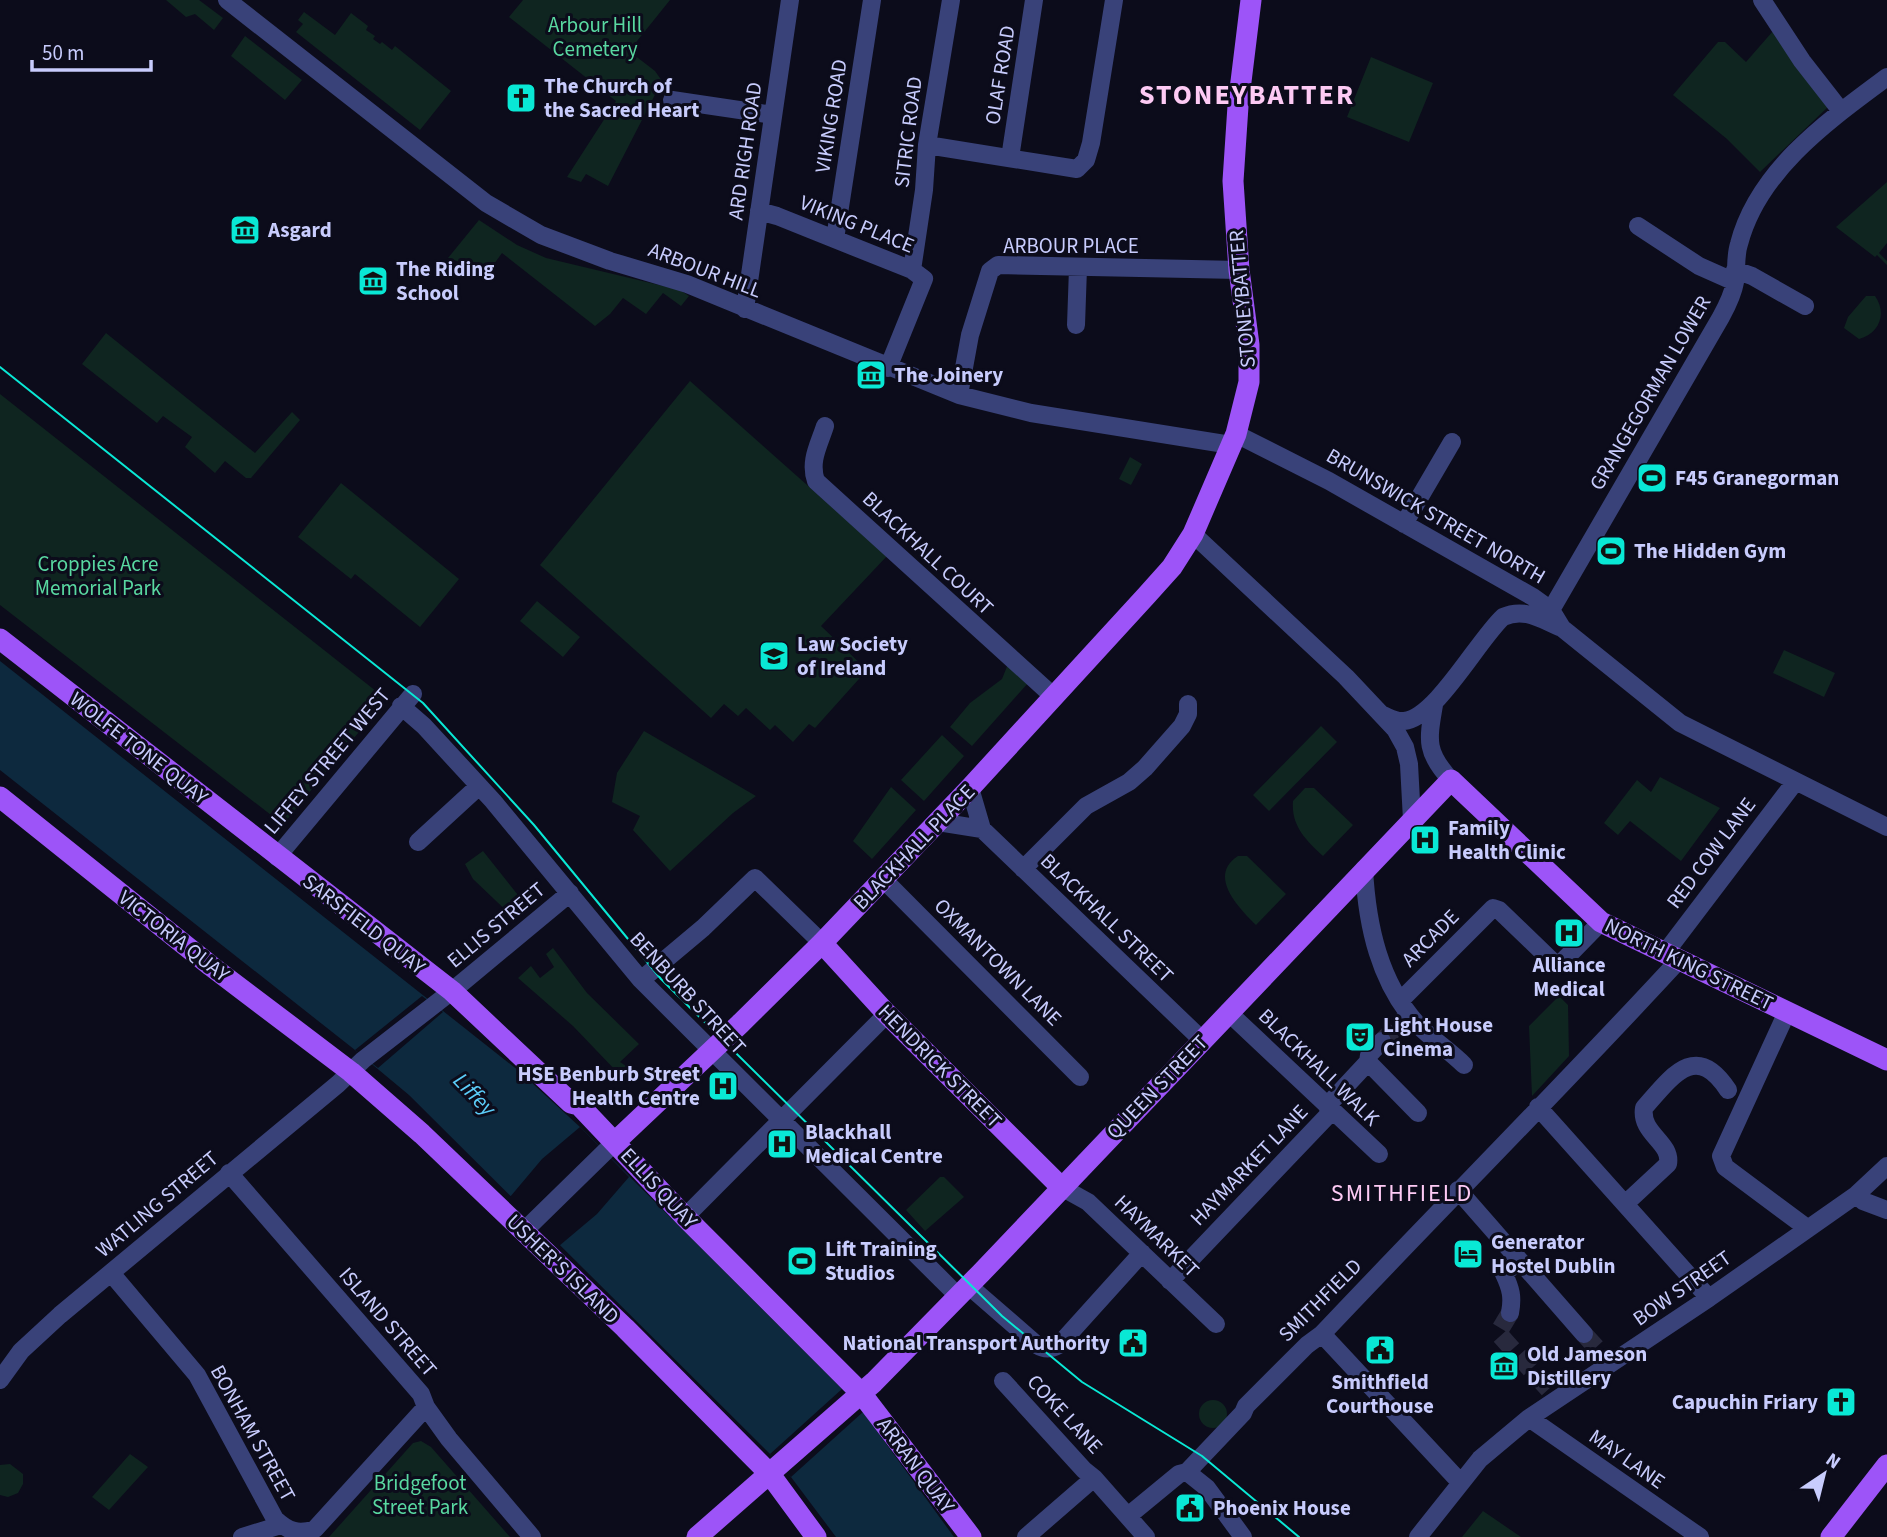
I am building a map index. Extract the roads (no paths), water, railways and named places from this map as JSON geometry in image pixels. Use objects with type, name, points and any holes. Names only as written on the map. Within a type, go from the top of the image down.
[{"type":"main road","name":"STONEYBATTER","points":[[1193,534],[1233,440],[1250,367],[1238,270],[1233,181],[1240,80],[1251,0]]},
{"type":"main road","name":"BLACKHALL PLACE","points":[[610,1147],[822,943],[970,789],[1171,566],[1193,534]]},
{"type":"main road","name":"WOLFE TONE QUAY","points":[[0,639],[277,857]]},
{"type":"main road","name":"QUEEN STREET","points":[[697,1537],[858,1396],[963,1291],[1451,780]]},
{"type":"main road","name":"NORTH KING STREET","points":[[1451,780],[1601,922],[1887,1060]]},
{"type":"main road","name":"VICTORIA QUAY","points":[[0,797],[211,966],[357,1066]]},
{"type":"main road","name":"SARSFIELD QUAY","points":[[277,857],[444,997]]},
{"type":"main road","name":"HENDRICK STREET","points":[[822,943],[887,1014],[1061,1187]]},
{"type":"main road","name":"ELLIS QUAY","points":[[444,997],[571,1103],[579,1105],[610,1147],[685,1217],[858,1396]]},
{"type":"main road","name":"USHER'S ISLAND","points":[[357,1066],[422,1134],[529,1226],[774,1469],[816,1537]]},
{"type":"main road","name":"ARRAN QUAY","points":[[858,1396],[971,1537]]},
{"type":"main road","points":[[1833,1536],[1887,1465]]},
{"type":"street","name":"ARBOUR HILL","points":[[227,0],[486,203],[511,219],[581,250],[678,280],[888,368],[959,395],[1003,408],[1233,440]]},
{"type":"street","name":"ARD RIGH ROAD","points":[[745,309],[790,0]]},
{"type":"street","name":"VIKING ROAD","points":[[835,239],[872,0]]},
{"type":"street","name":"SITRIC ROAD","points":[[912,270],[924,190],[927,145],[951,0]]},
{"type":"street","name":"OLAF ROAD","points":[[1010,158],[1034,0]]},
{"type":"street","points":[[927,145],[1077,169],[1083,165],[1091,142],[1114,0]]},
{"type":"street","points":[[1762,0],[1802,61],[1841,111]]},
{"type":"street","name":"GRANGEGORMAN LOWER","points":[[1551,610],[1721,317],[1735,276],[1739,244],[1766,186],[1786,161],[1841,111],[1887,77]]},
{"type":"street","points":[[672,100],[773,115]]},
{"type":"street","name":"VIKING PLACE","points":[[759,211],[912,270],[923,279],[888,368]]},
{"type":"street","points":[[1638,226],[1699,266],[1735,276],[1752,276],[1805,306]]},
{"type":"street","name":"ARBOUR PLACE","points":[[959,395],[970,335],[992,268],[998,265],[1238,270]]},
{"type":"street","points":[[1076,325],[1078,268]]},
{"type":"street","name":"BLACKHALL COURT","points":[[825,426],[814,459],[816,481],[1053,696]]},
{"type":"street","name":"BRUNSWICK STREET NORTH","points":[[1233,440],[1308,470],[1506,580],[1551,610],[1562,628],[1680,723],[1887,827]]},
{"type":"street","points":[[1404,524],[1452,442]]},
{"type":"street","points":[[1193,534],[1346,677],[1395,729],[1405,747],[1409,764],[1412,820]]},
{"type":"street","points":[[1383,715],[1396,721],[1407,721],[1433,705],[1503,617],[1513,613],[1527,613],[1562,628]]},
{"type":"street","name":"LIFFEY STREET WEST","points":[[277,857],[407,700]]},
{"type":"street","name":"BENBURB STREET","points":[[407,700],[424,726],[479,786],[641,980],[711,1052],[785,1114],[963,1291],[1037,1345],[1044,1349],[1053,1348],[1059,1345],[1142,1253]]},
{"type":"street","points":[[1023,869],[1086,806],[1129,782],[1145,768],[1182,726],[1188,714],[1188,704]]},
{"type":"street","points":[[1433,705],[1428,742],[1437,763],[1451,780]]},
{"type":"street","name":"RED COW LANE","points":[[1538,1107],[1608,1038],[1672,956],[1795,782]]},
{"type":"street","points":[[418,842],[479,786]]},
{"type":"street","points":[[938,822],[982,830],[970,789]]},
{"type":"street","name":"BLACKHALL STREET","points":[[982,830],[1202,1040]]},
{"type":"street","points":[[1364,869],[1373,938],[1404,1011],[1443,1049],[1464,1065]]},
{"type":"street","points":[[641,980],[755,878],[822,943]]},
{"type":"street","name":"OXMANTOWN LANE","points":[[883,879],[1080,1077]]},
{"type":"street","name":"ELLIS STREET","points":[[357,1066],[570,893]]},
{"type":"street","name":"ARCADE","points":[[1404,1011],[1493,908],[1499,910],[1555,964],[1562,962],[1601,922]]},
{"type":"street","name":"BLACKHALL WALK","points":[[1228,1012],[1379,1154]]},
{"type":"street","points":[[1787,1012],[1721,1156],[1721,1162],[1807,1228]]},
{"type":"street","points":[[685,1217],[887,1014]]},
{"type":"street","points":[[1382,1041],[1369,1059],[1418,1113]]},
{"type":"street","name":"HAYMARKET LANE","points":[[1170,1281],[1329,1108],[1369,1059]]},
{"type":"street","points":[[1625,1204],[1668,1164],[1666,1150],[1645,1124],[1644,1108],[1684,1068],[1695,1065],[1712,1070],[1728,1090]]},
{"type":"street","name":"WATLING STREET","points":[[0,1380],[29,1343],[357,1066]]},
{"type":"street","points":[[1538,1107],[1709,1298]]},
{"type":"street","name":"SMITHFIELD","points":[[1128,1516],[1179,1474],[1187,1472],[1243,1413],[1246,1406],[1307,1345],[1322,1334],[1538,1107]]},
{"type":"street","points":[[529,1226],[610,1147]]},
{"type":"street","name":"BOW STREET","points":[[1418,1537],[1480,1458],[1554,1396],[1607,1360],[1709,1298],[1856,1195],[1887,1166]]},
{"type":"street","name":"ISLAND STREET","points":[[229,1173],[421,1394],[426,1407],[449,1439],[532,1537]]},
{"type":"street","name":"HAYMARKET","points":[[1061,1187],[1088,1202],[1216,1324]]},
{"type":"street","points":[[1458,1190],[1584,1334]]},
{"type":"street","points":[[1856,1195],[1863,1201],[1887,1210]]},
{"type":"street","points":[[1510,1313],[1511,1288],[1504,1274],[1519,1260]]},
{"type":"street","name":"BONHAM STREET","points":[[111,1273],[197,1375],[275,1519],[288,1530],[303,1533],[315,1529],[426,1407]]},
{"type":"street","points":[[1322,1334],[1460,1482]]},
{"type":"street","name":"COKE LANE","points":[[1003,1381],[1146,1537]]},
{"type":"street","name":"MAY LANE","points":[[1529,1418],[1700,1537]]},
{"type":"street","points":[[1187,1472],[1207,1488],[1243,1537]]},
{"type":"street","points":[[1026,1537],[1094,1478]]},
{"type":"street","points":[[242,1537],[281,1525]]},
{"type":"water","name":"Liffey","points":[[0,661],[519,1071],[580,1127],[863,1412],[954,1537],[836,1537],[791,1477],[770,1454],[409,1095],[0,770]]},
{"type":"tunnel","points":[[1382,1041],[1404,1019]]},
{"type":"tunnel","points":[[1510,1313],[1498,1333],[1550,1391]]},
{"type":"tunnel","points":[[1584,1334],[1603,1355]]},
{"type":"tram line","points":[[0,367],[423,703],[534,825],[661,979],[1002,1316],[1082,1382],[1202,1456],[1299,1537]]},
{"type":"place","name":"The Church of the Sacred Heart","points":[[521,98]]},
{"type":"place","name":"Asgard","points":[[245,230]]},
{"type":"place","name":"The Riding School","points":[[373,281]]},
{"type":"place","name":"The Joinery","points":[[871,375]]},
{"type":"place","name":"F45 Granegorman","points":[[1652,478]]},
{"type":"place","name":"The Hidden Gym","points":[[1611,551]]},
{"type":"place","name":"Law Society of Ireland","points":[[774,656]]},
{"type":"place","name":"Family Health Clinic","points":[[1425,840]]},
{"type":"place","name":"Alliance Medical","points":[[1569,933]]},
{"type":"place","name":"Light House Cinema","points":[[1360,1037]]},
{"type":"place","name":"HSE Benburb Street Health Centre","points":[[723,1086]]},
{"type":"place","name":"Blackhall Medical Centre","points":[[782,1144]]},
{"type":"place","name":"Generator Hostel Dublin","points":[[1468,1254]]},
{"type":"place","name":"Lift Training Studios","points":[[802,1261]]},
{"type":"place","name":"National Transport Authority","points":[[1133,1343]]},
{"type":"place","name":"Smithfield Courthouse","points":[[1380,1350]]},
{"type":"place","name":"Old Jameson Distillery","points":[[1504,1366]]},
{"type":"place","name":"Capuchin Friary","points":[[1841,1402]]},
{"type":"place","name":"Phoenix House","points":[[1190,1508]]},
{"type":"district","name":"STONEYBATTER","points":[[1247,94]]},
{"type":"district","name":"SMITHFIELD","points":[[1402,1193]]},
{"type":"park label","name":"Arbour Hill Cemetery","points":[[595,37]]},
{"type":"park label","name":"Croppies Acre Memorial Park","points":[[98,576]]},
{"type":"park label","name":"Bridgefoot Street Park","points":[[420,1495]]}]
